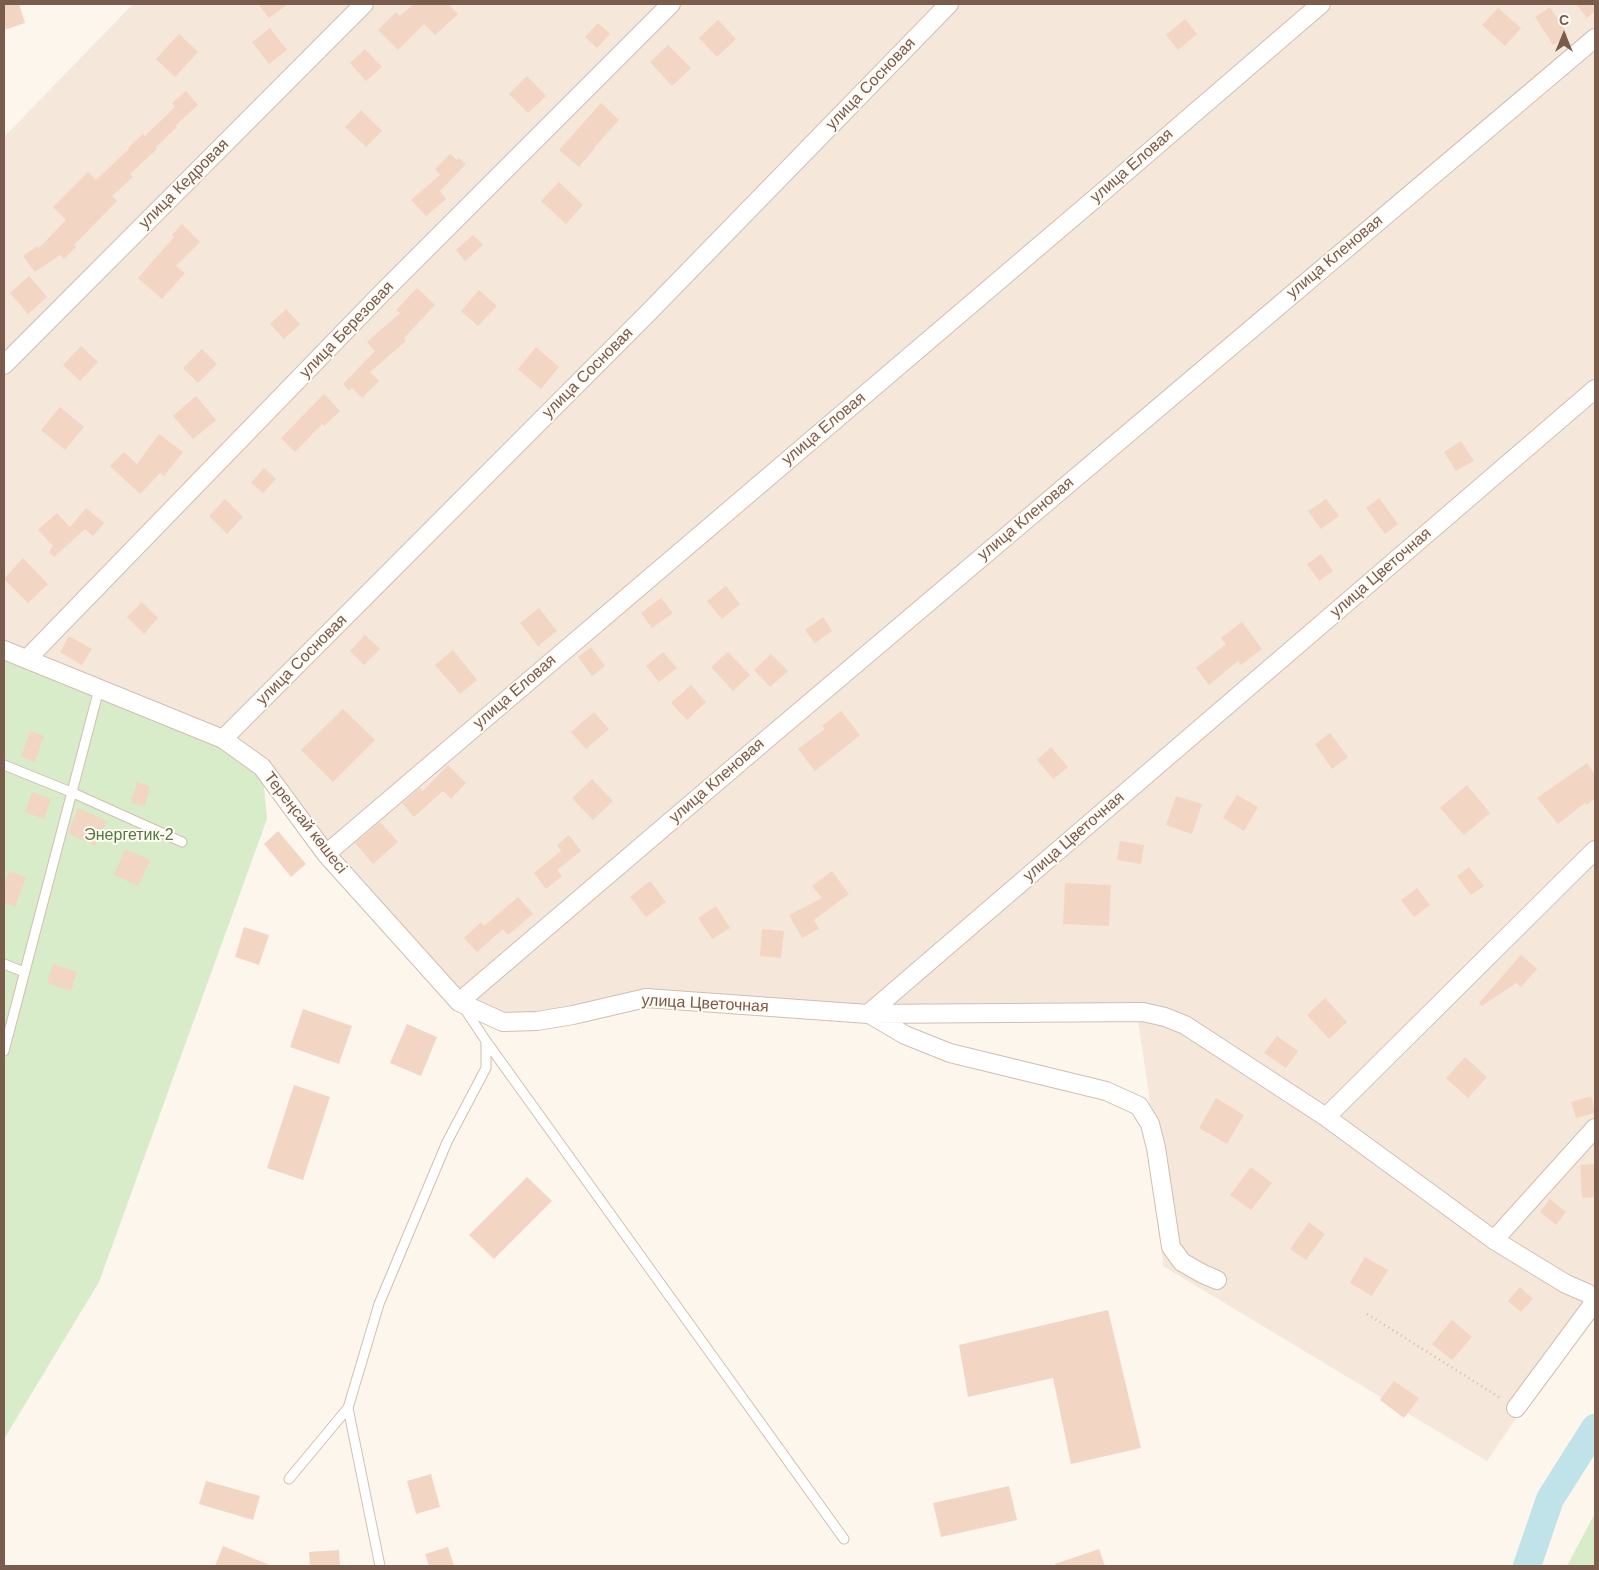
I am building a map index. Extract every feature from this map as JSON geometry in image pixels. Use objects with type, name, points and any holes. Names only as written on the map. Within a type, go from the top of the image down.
[{"type":"street","name":"улица Кедровая","points":[[4,365],[364,4]]},
{"type":"street","name":"улица Березовая","points":[[26,660],[382,293],[671,4]]},
{"type":"street","name":"улица Сосновая","points":[[223,739],[649,312],[949,4]]},
{"type":"street","name":"улица Еловая","points":[[326,854],[1321,4]]},
{"type":"street","name":"улица Кленовая","points":[[459,1002],[1595,38]]},
{"type":"street","name":"улица Цветочная","points":[[459,1002],[503,1022],[537,1021],[555,1018],[646,998],[868,1014],[1595,389]]},
{"type":"street","name":"Тереңсай көшесі","points":[[4,650],[223,739],[262,767],[326,854],[459,1002]]},
{"type":"street","points":[[1326,1117],[1595,850]]},
{"type":"street","points":[[868,1014],[1143,1012],[1165,1017],[1186,1026],[1326,1117],[1494,1240],[1566,1284],[1587,1293],[1593,1298],[1593,1304],[1516,1408]]},
{"type":"street","points":[[868,1014],[905,1035],[950,1053],[1106,1091],[1139,1106],[1150,1124],[1156,1148],[1171,1247],[1182,1262],[1217,1280]]},
{"type":"street","points":[[1494,1240],[1595,1128]]},
{"type":"lane","points":[[4,1051],[99,689]]},
{"type":"lane","points":[[4,765],[72,792],[182,842]]},
{"type":"lane","points":[[4,964],[24,972]]},
{"type":"lane","points":[[459,1002],[844,1539]]},
{"type":"lane","points":[[289,1480],[348,1408],[379,1304],[447,1142],[486,1068],[486,1042]]},
{"type":"lane","points":[[348,1408],[380,1566]]},
{"type":"path","points":[[1367,1314],[1516,1408]]},
{"type":"shaded area","points":[[133,4],[1595,4],[1595,1310],[1525,1405],[1487,1461],[1163,1266],[1149,1094],[1137,1014],[868,1016],[653,999],[519,1017],[462,997],[262,767],[4,650],[4,137]]},
{"type":"green space","name":"Энергетик-2","points":[[4,650],[223,739],[262,767],[267,819],[99,1282],[4,1439]]},
{"type":"green space","points":[[1595,1513],[1595,1566],[1567,1566]]},
{"type":"building","points":[[4,4],[19,4],[25,23],[4,30]]},
{"type":"building","points":[[258,4],[288,4],[269,18]]},
{"type":"building","points":[[414,4],[448,4],[458,14],[435,35],[424,24],[398,50],[378,30],[396,12],[400,16]]},
{"type":"building","points":[[1576,4],[1595,4],[1595,11],[1587,18]]},
{"type":"building","points":[[1550,7],[1568,35],[1553,45],[1535,17]]},
{"type":"building","points":[[1498,8],[1521,28],[1505,46],[1482,25]]},
{"type":"building","points":[[1185,19],[1197,34],[1178,50],[1166,35]]},
{"type":"building","points":[[718,20],[736,39],[717,57],[699,38]]},
{"type":"building","points":[[598,23],[610,34],[597,48],[585,37]]},
{"type":"building","points":[[270,28],[287,50],[269,64],[252,42]]},
{"type":"building","points":[[179,34],[198,52],[175,77],[156,59]]},
{"type":"building","points":[[668,45],[691,68],[672,86],[650,62]]},
{"type":"building","points":[[365,49],[382,67],[366,81],[350,63]]},
{"type":"building","points":[[527,76],[546,96],[528,113],[509,94]]},
{"type":"building","points":[[186,91],[198,105],[176,125],[177,127],[156,147],[157,149],[130,174],[133,177],[112,196],[117,201],[74,245],[76,247],[64,259],[60,255],[35,272],[23,256],[37,246],[39,248],[66,220],[53,207],[88,172],[96,180],[143,134],[145,136],[175,107],[172,103]]},
{"type":"building","points":[[601,103],[619,120],[579,167],[559,150]]},
{"type":"building","points":[[361,110],[382,131],[366,147],[345,127]]},
{"type":"building","points":[[450,154],[466,164],[440,191],[446,199],[426,216],[411,200],[440,175],[435,169]]},
{"type":"building","points":[[559,182],[583,205],[566,224],[541,201]]},
{"type":"building","points":[[182,224],[200,242],[176,266],[185,273],[162,299],[138,278],[174,237],[172,235]]},
{"type":"building","points":[[473,235],[483,245],[465,261],[456,250]]},
{"type":"building","points":[[29,276],[47,297],[28,314],[10,293]]},
{"type":"building","points":[[417,288],[435,305],[404,338],[406,341],[370,372],[379,381],[362,398],[352,388],[349,391],[343,384],[375,351],[367,342],[400,313],[396,310]]},
{"type":"building","points":[[479,290],[497,306],[478,326],[461,311]]},
{"type":"building","points":[[286,309],[300,324],[284,339],[270,324]]},
{"type":"building","points":[[81,346],[98,362],[80,381],[63,365]]},
{"type":"building","points":[[536,347],[559,367],[541,389],[518,369]]},
{"type":"building","points":[[202,349],[217,364],[198,383],[183,368]]},
{"type":"building","points":[[324,394],[340,411],[324,426],[322,424],[295,452],[281,438]]},
{"type":"building","points":[[196,396],[216,420],[193,439],[173,416]]},
{"type":"building","points":[[60,407],[84,427],[65,450],[41,430]]},
{"type":"building","points":[[159,434],[183,452],[164,476],[160,473],[140,494],[110,466],[124,452],[137,464]]},
{"type":"building","points":[[1461,441],[1474,461],[1456,471],[1444,452]]},
{"type":"building","points":[[264,468],[276,479],[263,493],[251,483]]},
{"type":"building","points":[[1379,498],[1398,524],[1385,534],[1366,508]]},
{"type":"building","points":[[225,499],[243,517],[227,534],[209,516]]},
{"type":"building","points":[[1326,499],[1339,516],[1321,529],[1308,511]]},
{"type":"building","points":[[86,508],[104,523],[93,536],[85,529],[54,557],[49,552],[53,546],[38,530],[57,513],[70,527]]},
{"type":"building","points":[[1321,554],[1333,571],[1319,581],[1307,564]]},
{"type":"building","points":[[23,558],[48,584],[28,603],[4,579]]},
{"type":"building","points":[[726,586],[740,604],[722,619],[707,601]]},
{"type":"building","points":[[661,598],[673,613],[652,628],[641,613]]},
{"type":"building","points":[[142,602],[158,618],[144,634],[127,617]]},
{"type":"building","points":[[539,608],[557,631],[538,646],[520,623]]},
{"type":"building","points":[[823,617],[832,631],[815,643],[805,630]]},
{"type":"building","points":[[1242,622],[1262,649],[1241,665],[1238,661],[1209,685],[1196,668],[1226,644],[1221,638]]},
{"type":"building","points":[[365,635],[380,649],[364,665],[350,651]]},
{"type":"building","points":[[69,636],[92,649],[82,665],[60,652]]},
{"type":"building","points":[[591,647],[605,666],[592,676],[578,657]]},
{"type":"building","points":[[453,650],[477,680],[460,694],[435,665]]},
{"type":"building","points":[[663,652],[677,668],[659,682],[646,666]]},
{"type":"building","points":[[728,652],[750,675],[733,691],[711,667]]},
{"type":"building","points":[[771,654],[788,671],[770,687],[754,670]]},
{"type":"building","points":[[691,685],[706,702],[687,720],[671,703]]},
{"type":"building","points":[[343,709],[375,740],[333,782],[301,750]]},
{"type":"building","points":[[841,711],[860,735],[815,771],[798,749],[825,729],[822,726]]},
{"type":"building","points":[[594,712],[609,729],[586,749],[571,732]]},
{"type":"building","points":[[30,731],[44,736],[35,762],[21,757]]},
{"type":"building","points":[[1330,733],[1348,757],[1332,769],[1315,744]]},
{"type":"building","points":[[1051,747],[1068,767],[1053,779],[1037,760]]},
{"type":"building","points":[[1587,763],[1595,775],[1595,799],[1586,805],[1585,803],[1558,824],[1537,798]]},
{"type":"building","points":[[448,765],[466,783],[451,799],[443,791],[414,817],[402,803],[420,788],[423,791]]},
{"type":"building","points":[[592,779],[613,801],[593,820],[572,798]]},
{"type":"building","points":[[137,782],[150,786],[145,806],[131,803]]},
{"type":"building","points":[[1467,785],[1490,813],[1464,835],[1440,808]]},
{"type":"building","points":[[32,792],[51,799],[44,819],[25,812]]},
{"type":"building","points":[[1237,795],[1258,807],[1244,831],[1223,818]]},
{"type":"building","points":[[1176,796],[1202,804],[1192,834],[1166,825]]},
{"type":"building","points":[[78,808],[107,821],[95,846],[68,833]]},
{"type":"building","points":[[380,822],[398,842],[373,864],[355,843]]},
{"type":"building","points":[[278,831],[306,864],[291,877],[264,844]]},
{"type":"building","points":[[569,835],[581,851],[557,870],[562,876],[546,889],[534,873],[561,851],[557,845]]},
{"type":"building","points":[[1120,841],[1144,845],[1141,864],[1117,860]]},
{"type":"building","points":[[125,849],[150,860],[138,886],[114,875]]},
{"type":"building","points":[[1469,867],[1484,886],[1471,895],[1457,876]]},
{"type":"building","points":[[9,871],[26,877],[15,907],[4,903],[4,887]]},
{"type":"building","points":[[832,871],[849,894],[814,920],[819,929],[802,938],[789,915],[822,898],[812,886]]},
{"type":"building","points":[[650,881],[666,902],[646,917],[630,897]]},
{"type":"building","points":[[1065,883],[1111,885],[1109,926],[1063,924]]},
{"type":"building","points":[[1417,888],[1430,905],[1414,917],[1401,900]]},
{"type":"building","points":[[518,897],[533,914],[508,935],[503,929],[477,952],[464,938],[481,922],[484,926]]},
{"type":"building","points":[[716,906],[730,928],[712,939],[698,918]]},
{"type":"building","points":[[244,927],[269,935],[259,965],[235,957]]},
{"type":"building","points":[[762,929],[784,931],[781,958],[760,956]]},
{"type":"building","points":[[1521,955],[1537,969],[1521,987],[1516,983],[1482,1006],[1479,1003]]},
{"type":"building","points":[[53,964],[77,972],[71,991],[47,983]]},
{"type":"building","points":[[1325,998],[1347,1022],[1329,1039],[1307,1015]]},
{"type":"building","points":[[303,1009],[352,1026],[339,1064],[290,1047]]},
{"type":"building","points":[[407,1024],[437,1037],[421,1076],[390,1063]]},
{"type":"building","points":[[1277,1036],[1298,1051],[1286,1068],[1264,1053]]},
{"type":"building","points":[[1465,1057],[1487,1077],[1468,1098],[1446,1078]]},
{"type":"building","points":[[294,1085],[330,1097],[303,1180],[267,1168]]},
{"type":"building","points":[[1591,1096],[1595,1113],[1576,1118],[1571,1102]]},
{"type":"building","points":[[1216,1098],[1244,1115],[1227,1144],[1199,1128]]},
{"type":"building","points":[[1595,1164],[1595,1197],[1582,1198],[1580,1165]]},
{"type":"building","points":[[1251,1167],[1272,1183],[1251,1210],[1230,1195]]},
{"type":"building","points":[[527,1177],[552,1201],[494,1259],[469,1235]]},
{"type":"building","points":[[1550,1199],[1566,1212],[1556,1225],[1540,1212]]},
{"type":"building","points":[[1309,1222],[1325,1234],[1306,1260],[1290,1249]]},
{"type":"building","points":[[1365,1257],[1388,1270],[1372,1296],[1350,1283]]},
{"type":"building","points":[[1520,1287],[1533,1299],[1521,1312],[1508,1301]]},
{"type":"building","points":[[1108,1310],[1141,1448],[1071,1464],[1053,1378],[968,1397],[959,1345]]},
{"type":"building","points":[[1452,1320],[1472,1337],[1452,1360],[1432,1344]]},
{"type":"building","points":[[1394,1381],[1419,1398],[1404,1418],[1380,1400]]},
{"type":"building","points":[[431,1474],[440,1507],[416,1514],[407,1481]]},
{"type":"building","points":[[206,1481],[260,1496],[253,1520],[199,1504]]},
{"type":"building","points":[[1009,1486],[1017,1520],[941,1537],[933,1503]]},
{"type":"building","points":[[223,1546],[272,1566],[215,1566]]},
{"type":"building","points":[[448,1547],[454,1566],[429,1566],[425,1554]]},
{"type":"building","points":[[1099,1549],[1105,1566],[1055,1566],[1055,1564]]},
{"type":"building","points":[[339,1550],[340,1566],[310,1566],[309,1552]]},
{"type":"waterway","points":[[1527,1566],[1550,1499],[1595,1428]]}]
